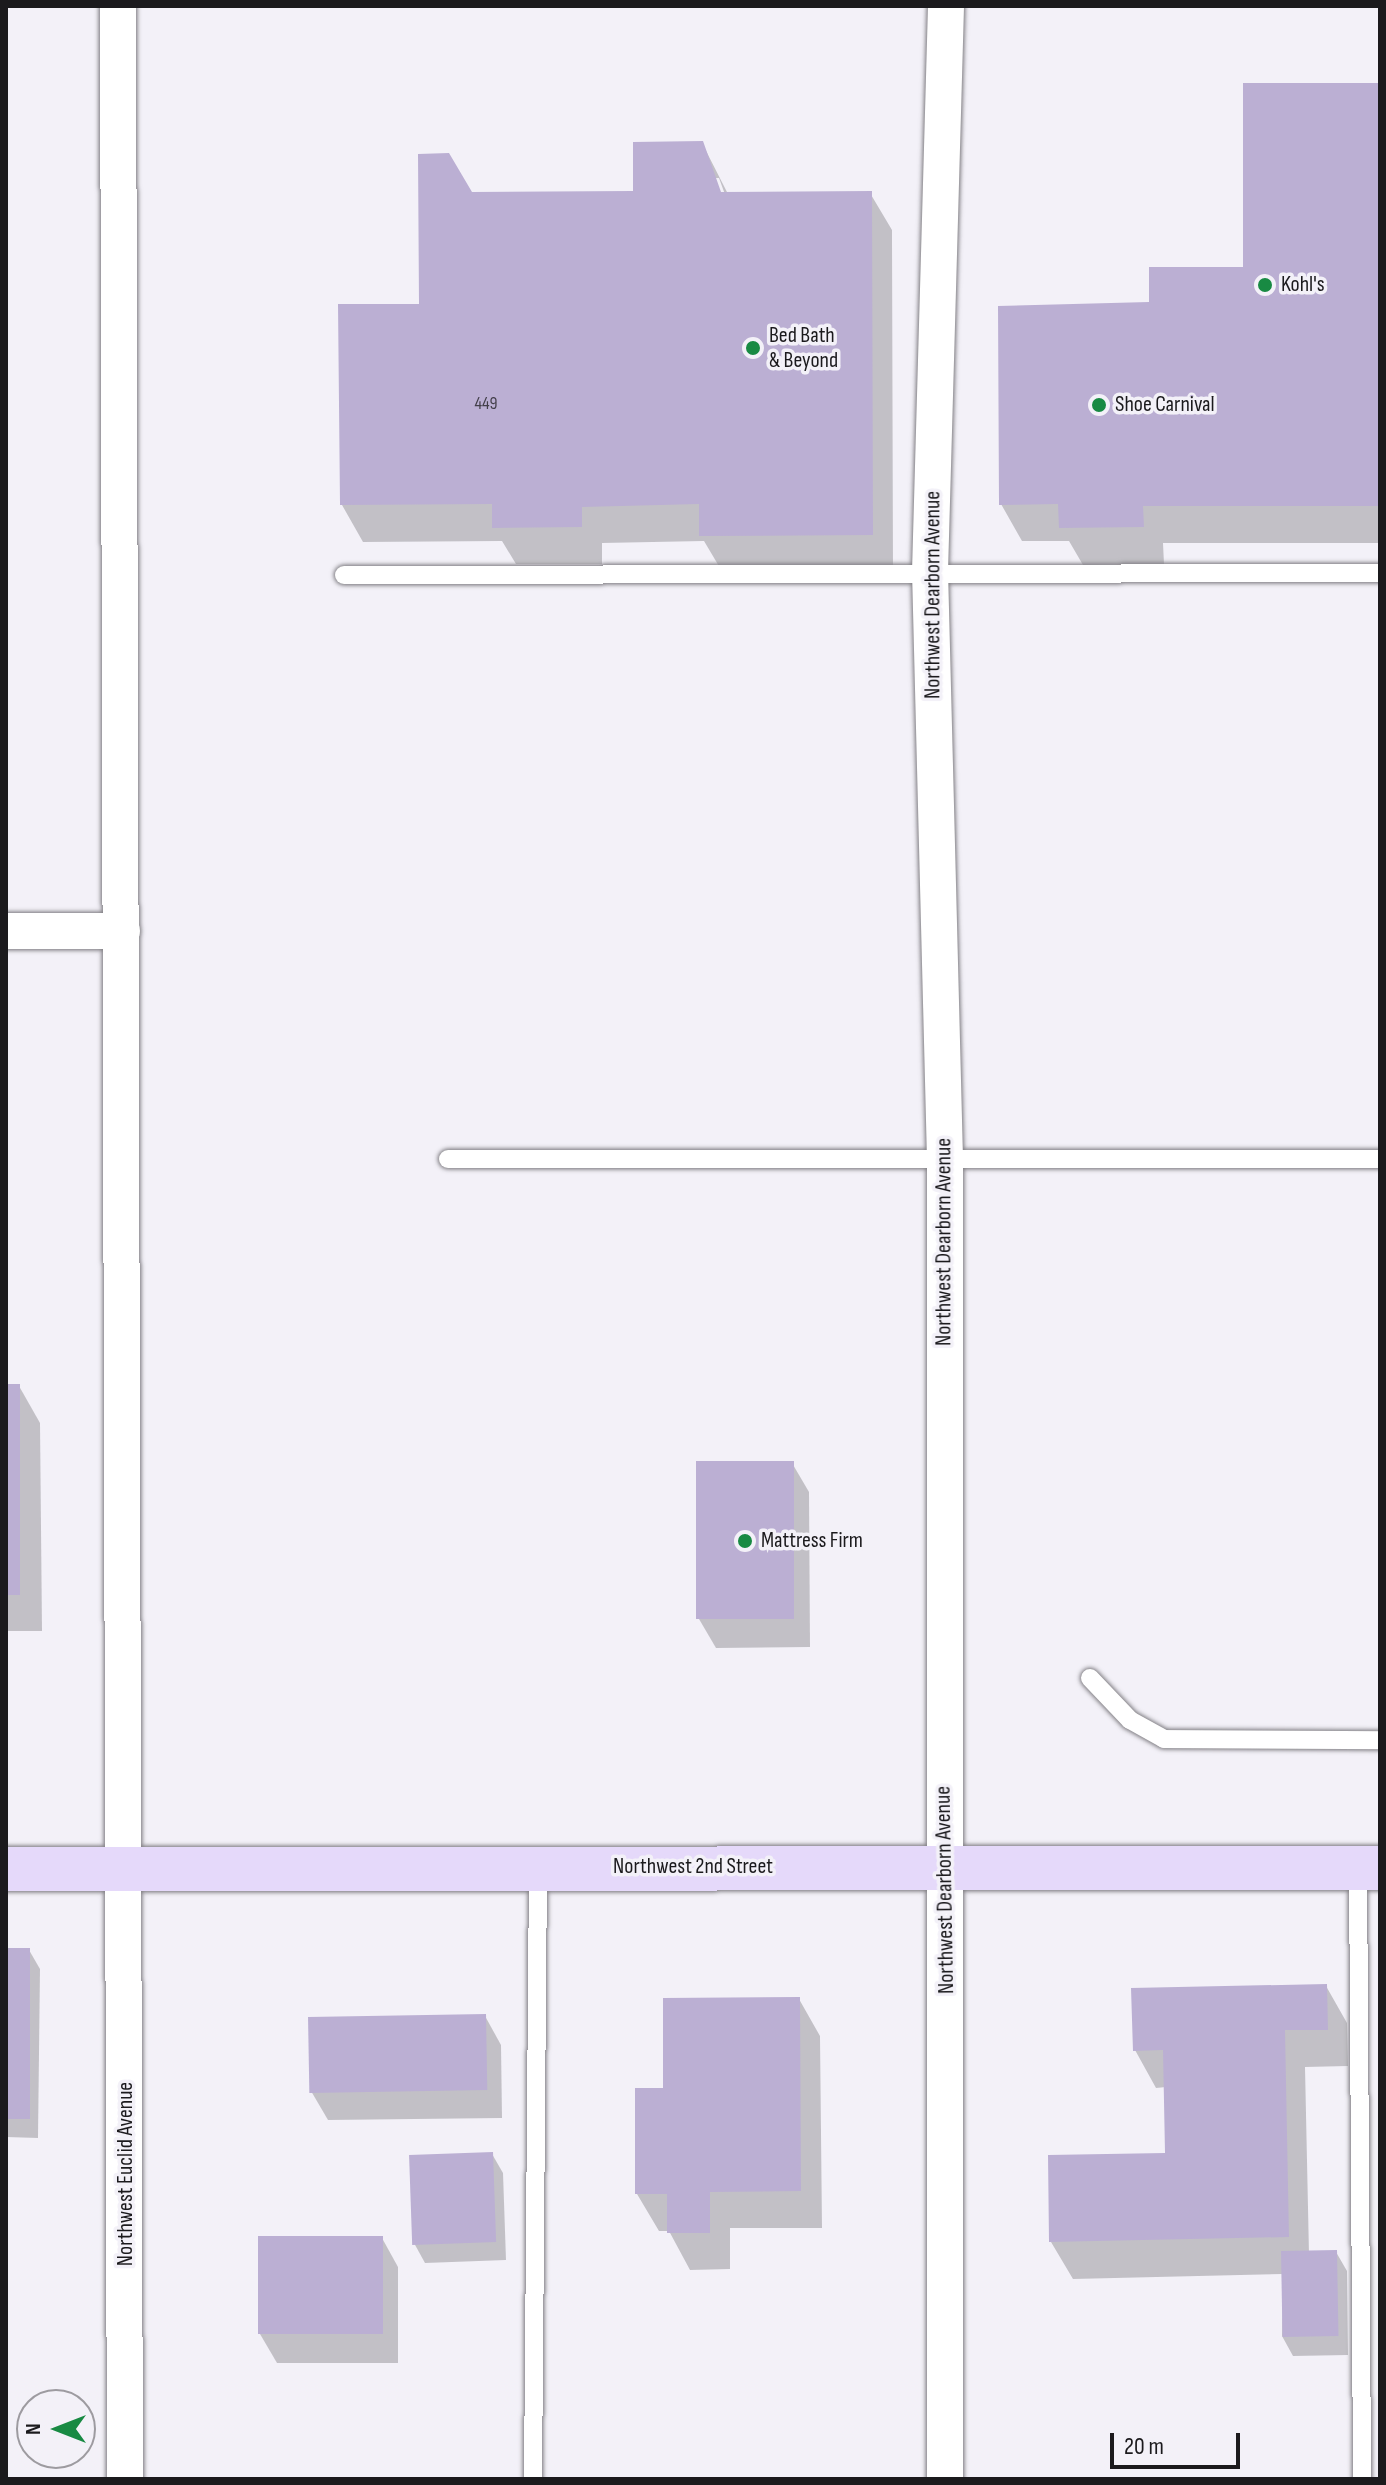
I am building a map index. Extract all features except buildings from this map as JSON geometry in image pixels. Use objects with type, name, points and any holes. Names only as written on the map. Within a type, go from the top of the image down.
[{"type":"main road","name":"Northwest 2nd Street","points":[[6,1869],[1369,1868]]},
{"type":"street","name":"Northwest Euclid Avenue","points":[[118,6],[126,1869],[125,2479]]},
{"type":"street","name":"Northwest Dearborn Avenue","points":[[945,2479],[949,1866],[942,1772],[945,1159],[930,572],[946,6]]},
{"type":"street","points":[[6,931],[122,931]]},
{"type":"lane","points":[[344,575],[1380,573]]},
{"type":"lane","points":[[448,1159],[1380,1159]]},
{"type":"lane","points":[[1090,1678],[1130,1720],[1164,1739],[1380,1740]]},
{"type":"lane","points":[[533,2479],[538,1867]]},
{"type":"lane","points":[[1362,2479],[1369,1868]]},
{"type":"place","name":"Kohl's","points":[[1265,285]]},
{"type":"place","name":"Bed Bath & Beyond","points":[[753,348]]},
{"type":"place","name":"Shoe Carnival","points":[[1099,405]]},
{"type":"place","name":"Mattress Firm","points":[[745,1541]]}]
